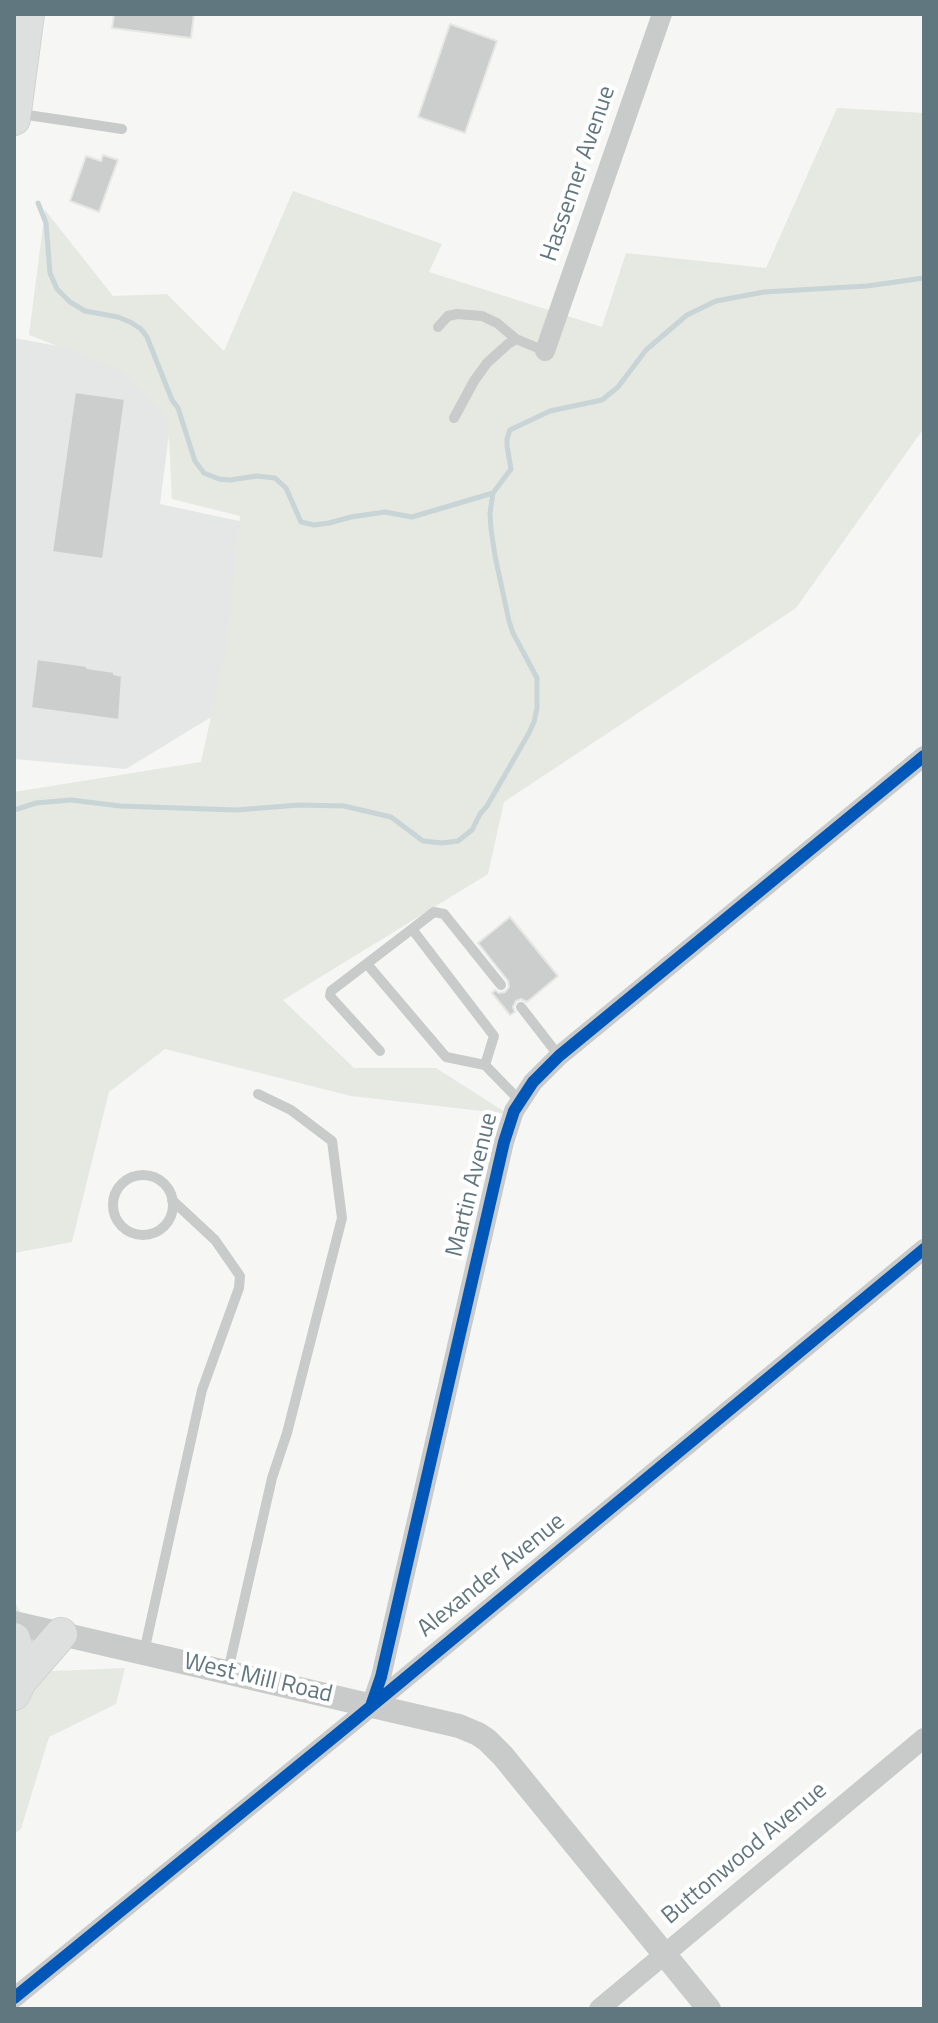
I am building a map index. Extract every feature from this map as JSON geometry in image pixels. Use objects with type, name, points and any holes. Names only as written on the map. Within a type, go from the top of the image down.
[{"type":"highway","points":[[14,119],[28,14]]},
{"type":"highway","points":[[17,1687],[61,1634]]},
{"type":"highway","points":[[14,1639],[19,1657],[17,1687]]},
{"type":"street","name":"Hassemer Avenue","points":[[545,351],[662,14]]},
{"type":"street","name":"Martin Avenue","points":[[371,1706],[381,1677],[504,1142],[514,1111],[533,1082],[559,1056],[924,756]]},
{"type":"street","name":"Alexander Avenue","points":[[14,1998],[924,1249]]},
{"type":"street","name":"West Mill Road","points":[[14,1623],[459,1726],[487,1740],[709,2009]]},
{"type":"street","name":"Buttonwood Avenue","points":[[599,2009],[924,1738]]},
{"type":"lane","points":[[15,113],[122,129]]},
{"type":"lane","points":[[438,327],[448,316],[482,316],[497,323],[516,339],[545,351]]},
{"type":"lane","points":[[454,418],[487,363],[516,339]]},
{"type":"lane","points":[[380,1051],[330,996],[331,991],[434,912],[444,914],[501,985]]},
{"type":"lane","points":[[412,929],[494,1036],[485,1065]]},
{"type":"lane","points":[[367,964],[446,1057],[485,1065],[520,1101]]},
{"type":"lane","points":[[521,1007],[559,1056]]},
{"type":"lane","points":[[228,1671],[272,1478],[287,1433],[342,1218],[332,1141],[291,1110],[258,1094]]},
{"type":"lane","points":[[144,1652],[202,1390],[239,1288],[240,1276],[215,1240],[172,1200],[169,1191],[155,1177],[135,1176],[126,1180],[114,1195],[114,1215],[126,1231],[145,1236],[155,1233],[169,1219],[173,1210],[172,1200]]},
{"type":"shaded area","points":[[837,108],[924,113],[924,428],[796,608],[504,802],[488,874],[283,1000],[354,1068],[436,1068],[508,1114],[351,1096],[165,1049],[109,1092],[72,1242],[14,1253],[14,792],[201,762],[228,640],[240,516],[172,499],[168,418],[122,371],[29,335],[45,210],[113,296],[167,294],[224,351],[293,191],[442,244],[429,272],[602,327],[626,253],[766,268]]},
{"type":"shaded area","points":[[14,338],[123,358],[172,411],[160,504],[253,524],[226,708],[126,769],[14,759]]},
{"type":"shaded area","points":[[14,1601],[53,1671],[125,1668],[116,1704],[49,1737],[21,1829],[14,1834]]},
{"type":"building","points":[[114,14],[194,14],[191,38],[112,28]]},
{"type":"building","points":[[450,24],[497,41],[465,133],[418,117]]},
{"type":"building","points":[[103,155],[118,160],[99,212],[70,201],[86,156],[101,161]]},
{"type":"building","points":[[75,392],[125,399],[103,559],[52,552]]},
{"type":"building","points":[[37,659],[87,666],[122,676],[119,720],[31,708]]},
{"type":"building","points":[[510,917],[558,976],[527,1002],[521,999],[516,1001],[513,1007],[515,1012],[510,1015],[492,993],[495,990],[505,992],[509,987],[508,981],[478,943]]},
{"type":"waterway","points":[[38,203],[46,223],[50,273],[57,289],[85,311],[118,317],[141,329],[178,408],[195,461],[204,473],[230,480],[257,476],[275,478],[286,488],[301,522],[314,525],[385,512],[412,517],[493,493]]},
{"type":"waterway","points":[[14,810],[36,803],[71,800],[120,806],[237,810],[298,805],[344,806],[391,817],[423,841],[458,841],[472,830],[487,806],[529,733],[537,708],[537,678],[509,621],[491,529],[493,493],[511,469],[507,446],[510,430],[550,411],[602,400],[618,387],[646,350],[687,315],[716,301],[764,292],[867,286],[924,278]]},
{"type":"cycle path","points":[[371,1706],[381,1677],[504,1142],[514,1111],[533,1082],[559,1056],[924,756]]},
{"type":"cycle path","points":[[14,1998],[924,1249]]}]
